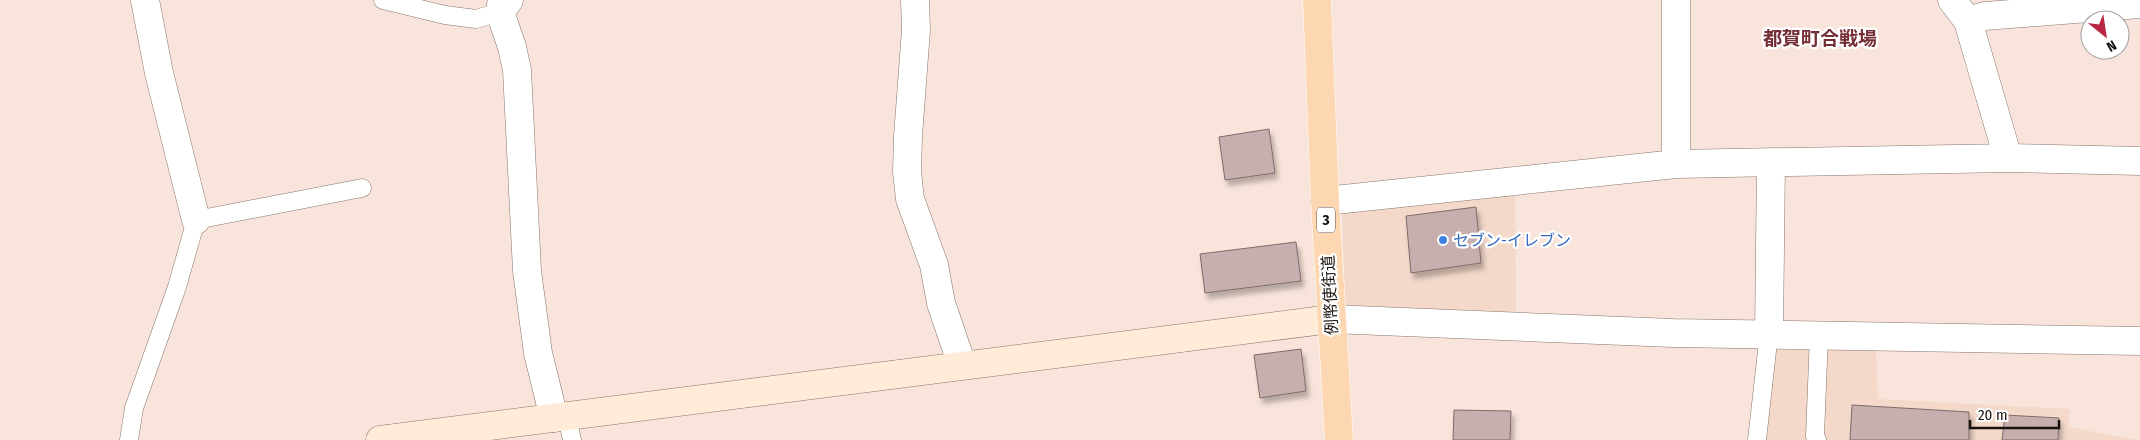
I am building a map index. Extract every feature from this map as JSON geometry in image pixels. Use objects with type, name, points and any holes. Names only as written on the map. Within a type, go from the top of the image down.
[{"type":"main road","name":"例幣使街道","points":[[1316,0],[1331,320],[1339,440]]},
{"type":"street","points":[[145,0],[159,73],[196,220]]},
{"type":"street","points":[[915,0],[916,30],[907,172],[910,199],[934,265],[941,303],[962,365]]},
{"type":"street","points":[[1676,0],[1676,164]]},
{"type":"street","points":[[1952,0],[1968,21],[2008,158]]},
{"type":"street","points":[[501,4],[517,70],[527,271],[538,353],[564,424]]},
{"type":"street","points":[[1968,21],[1985,16],[2140,4]]},
{"type":"street","points":[[1325,201],[1676,164],[2008,158],[2140,161]]},
{"type":"street","points":[[1769,333],[1770,163]]},
{"type":"street","points":[[380,440],[564,424],[962,365],[1331,320],[1673,333],[1769,333],[2140,341]]},
{"type":"lane","points":[[383,0],[445,15],[476,19],[501,4]]},
{"type":"lane","points":[[129,440],[134,408],[177,286],[196,220],[362,188]]},
{"type":"lane","points":[[1757,440],[1769,333]]},
{"type":"lane","points":[[1817,440],[1815,436],[1819,335]]},
{"type":"shaded area","points":[[1515,195],[1516,312],[1345,309],[1342,212]]},
{"type":"shaded area","points":[[1876,349],[1878,399],[2070,409],[2068,427],[2137,440],[1762,440],[1774,350]]},
{"type":"building","points":[[1269,129],[1275,173],[1225,180],[1219,137]]},
{"type":"building","name":"セブン-イレブン","points":[[1476,207],[1481,263],[1411,273],[1406,216]]},
{"type":"building","points":[[1296,242],[1301,281],[1205,293],[1200,254]]},
{"type":"building","points":[[1301,349],[1306,391],[1260,398],[1254,355]]},
{"type":"building","points":[[1852,405],[1969,412],[1969,440],[1850,440]]},
{"type":"building","points":[[1454,410],[1511,411],[1510,440],[1453,440]]},
{"type":"building","points":[[2005,415],[2059,418],[2058,440],[2002,440]]},
{"type":"place","name":"セブン-イレブン","points":[[1443,240]]},
{"type":"district","name":"都賀町合戦場","points":[[1820,38]]}]
